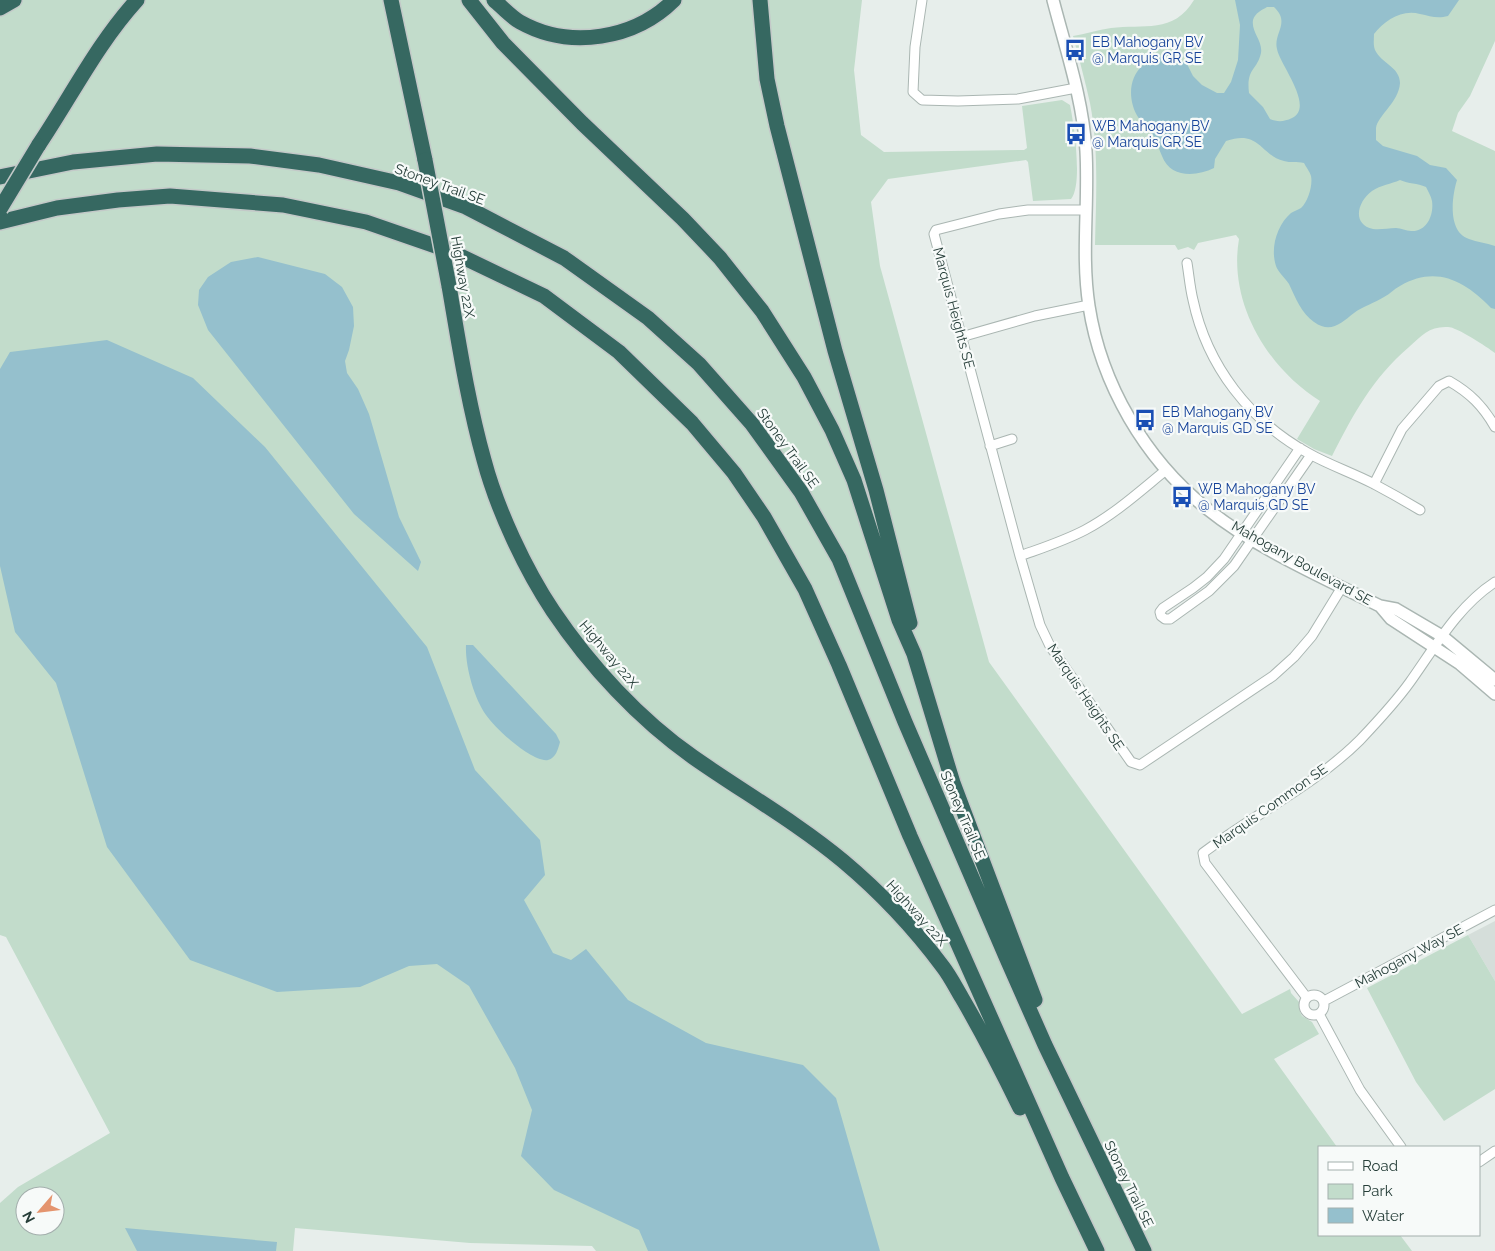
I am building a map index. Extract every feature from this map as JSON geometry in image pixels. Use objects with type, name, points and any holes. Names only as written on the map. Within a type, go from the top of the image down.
[{"type":"highway","points":[[0,8],[14,0]]},
{"type":"highway","points":[[0,209],[98,49],[117,22],[137,0]]},
{"type":"highway","name":"Highway 22X","points":[[391,0],[425,160],[465,382],[484,462],[504,518],[527,566],[552,610],[589,659],[632,706],[691,755],[802,830],[842,860],[872,887],[915,931],[944,969],[983,1033],[1038,1145],[1062,1178]]},
{"type":"highway","points":[[469,0],[481,18],[510,50],[582,123],[683,219],[720,258],[762,311],[804,377],[832,430],[854,480],[899,620],[914,654],[953,783],[1034,996],[1045,1045]]},
{"type":"highway","points":[[494,0],[519,22],[537,30],[560,36],[581,38],[624,32],[645,22],[666,8],[674,0]]},
{"type":"highway","points":[[760,0],[767,79],[777,126],[835,351],[879,499],[909,618],[914,654]]},
{"type":"highway","name":"Stoney Trail SE","points":[[0,177],[73,162],[157,154],[250,156],[319,165],[399,183],[466,207],[564,258],[648,318],[699,364],[752,424],[801,492],[839,560],[905,722],[1045,1045],[1144,1251]]},
{"type":"highway","points":[[0,222],[56,208],[170,196],[283,204],[366,222],[450,250],[544,296],[619,352],[692,423],[734,473],[764,517],[805,589],[839,665],[910,836],[1062,1178],[1097,1251]]},
{"type":"street","points":[[922,0],[915,47],[913,92],[922,100],[958,102],[1018,99],[1076,88]]},
{"type":"street","name":"Mahogany Boulevard SE","points":[[1053,0],[1082,116],[1086,150],[1085,210],[1089,305],[1096,340],[1116,392],[1144,440],[1166,470],[1206,508],[1253,539],[1380,606],[1396,609],[1442,636],[1495,680]]},
{"type":"street","name":"Marquis Heights SE","points":[[1085,210],[1028,210],[999,214],[936,230],[934,234],[1020,556],[1040,625],[1050,646],[1131,762],[1140,765],[1273,676],[1294,657],[1312,636],[1342,587]]},
{"type":"street","points":[[1187,263],[1199,323],[1221,371],[1239,397],[1279,435],[1311,455],[1374,484],[1420,510]]},
{"type":"street","points":[[960,336],[1035,316],[1089,305]]},
{"type":"street","points":[[1374,484],[1402,429],[1439,386],[1449,381],[1466,391],[1489,416],[1495,428]]},
{"type":"street","points":[[990,446],[1012,439]]},
{"type":"street","points":[[1300,448],[1224,559],[1193,588],[1162,608],[1160,612],[1165,619],[1170,619],[1209,591],[1234,566],[1311,455]]},
{"type":"street","points":[[1020,556],[1086,529],[1123,505],[1166,470]]},
{"type":"street","points":[[1434,646],[1470,603],[1495,582]]},
{"type":"street","name":"Mahogany Boulevard SE","points":[[1380,606],[1391,619],[1460,664],[1495,694]]},
{"type":"street","name":"Marquis Common SE","points":[[1307,998],[1204,863],[1203,853],[1321,772],[1358,742],[1403,691],[1434,646]]},
{"type":"street","name":"Mahogany Way SE","points":[[1324,1001],[1495,910]]},
{"type":"street","points":[[1316,995],[1324,1001],[1323,1010],[1319,1014],[1310,1014],[1305,1010],[1304,1003],[1307,998],[1316,995]]},
{"type":"street","points":[[1319,1014],[1360,1090],[1400,1146]]},
{"type":"street","points":[[1480,1161],[1495,1151]]},
{"type":"shaded area","points":[[1495,921],[1495,981],[1468,935]]},
{"type":"green space","points":[[0,0],[862,0],[854,70],[861,135],[884,152],[1024,150],[1027,148],[1022,106],[1062,100],[1070,105],[1077,168],[1075,192],[1071,199],[1033,201],[1028,162],[1026,160],[888,179],[871,202],[880,266],[989,662],[1242,1014],[1290,989],[1299,1002],[1302,1016],[1312,1022],[1319,1034],[1274,1059],[1336,1146],[1318,1146],[1318,1236],[1401,1236],[1412,1251],[596,1251],[592,1246],[470,1243],[295,1228],[293,1251],[0,1251],[0,1203],[15,1190],[15,1236],[65,1236],[65,1186],[20,1186],[110,1133],[6,937],[0,935]]},
{"type":"green space","points":[[1194,0],[1495,0],[1495,41],[1470,96],[1458,113],[1452,131],[1495,151],[1495,353],[1452,328],[1442,327],[1427,332],[1396,359],[1374,384],[1356,411],[1332,456],[1314,449],[1297,439],[1320,401],[1283,371],[1268,352],[1256,331],[1246,309],[1240,286],[1237,263],[1239,239],[1236,235],[1198,243],[1194,250],[1188,247],[1178,250],[1175,245],[1095,245],[1095,138],[1090,103],[1073,36],[1111,28],[1167,23],[1186,11]]},
{"type":"green space","points":[[1468,935],[1495,981],[1495,1089],[1444,1121],[1416,1082],[1367,988]]},
{"type":"water","points":[[1235,0],[1459,0],[1448,16],[1437,17],[1413,13],[1400,14],[1383,24],[1374,34],[1375,50],[1394,69],[1400,83],[1396,96],[1380,118],[1376,128],[1376,140],[1383,146],[1417,156],[1430,165],[1446,168],[1457,180],[1453,213],[1457,229],[1469,239],[1495,246],[1495,309],[1491,308],[1471,290],[1460,284],[1449,279],[1426,277],[1400,286],[1335,326],[1326,327],[1320,325],[1310,319],[1302,310],[1289,284],[1277,268],[1274,259],[1274,244],[1282,224],[1291,213],[1304,205],[1309,193],[1311,176],[1304,163],[1286,162],[1276,158],[1253,141],[1246,138],[1237,138],[1226,141],[1215,159],[1214,168],[1207,171],[1184,174],[1177,172],[1166,163],[1156,140],[1140,120],[1132,104],[1131,90],[1134,76],[1150,60],[1169,54],[1187,64],[1193,76],[1202,85],[1217,93],[1224,93],[1231,82],[1238,60],[1240,25]],"holes":[[[1267,7],[1274,7],[1281,18],[1276,43],[1277,49],[1294,85],[1300,105],[1298,113],[1292,118],[1283,121],[1270,119],[1263,107],[1249,93],[1250,74],[1261,53],[1253,20],[1257,14]],[[1400,180],[1426,187],[1432,201],[1432,212],[1428,222],[1417,231],[1396,228],[1373,229],[1366,226],[1359,217],[1360,206],[1363,200],[1375,189]]]},
{"type":"water","points":[[258,257],[325,274],[342,287],[353,307],[354,326],[345,361],[347,373],[358,389],[369,414],[399,517],[421,562],[418,571],[354,514],[208,330],[198,305],[199,290],[208,277],[231,262]]},
{"type":"water","points":[[107,340],[193,378],[265,447],[427,647],[475,770],[540,840],[545,875],[524,900],[553,953],[571,960],[586,949],[628,1000],[706,1043],[803,1065],[836,1098],[880,1251],[648,1251],[639,1230],[554,1190],[521,1156],[532,1110],[515,1068],[469,986],[437,964],[409,966],[360,987],[277,992],[190,960],[107,847],[56,683],[15,632],[0,566],[0,369],[10,352]]},
{"type":"water","points":[[466,645],[473,645],[556,734],[560,742],[553,757],[548,760],[541,759],[524,751],[505,736],[486,715],[471,681]]},
{"type":"water","points":[[125,1228],[277,1242],[276,1251],[137,1251]]},
{"type":"place","name":"EB Mahogany BV @ Marquis GR SE","points":[[1075,50]]},
{"type":"place","name":"WB Mahogany BV @ Marquis GR SE","points":[[1076,134]]},
{"type":"place","name":"EB Mahogany BV @ Marquis GD SE","points":[[1145,420]]},
{"type":"place","name":"WB Mahogany BV @ Marquis GD SE","points":[[1182,497]]}]
